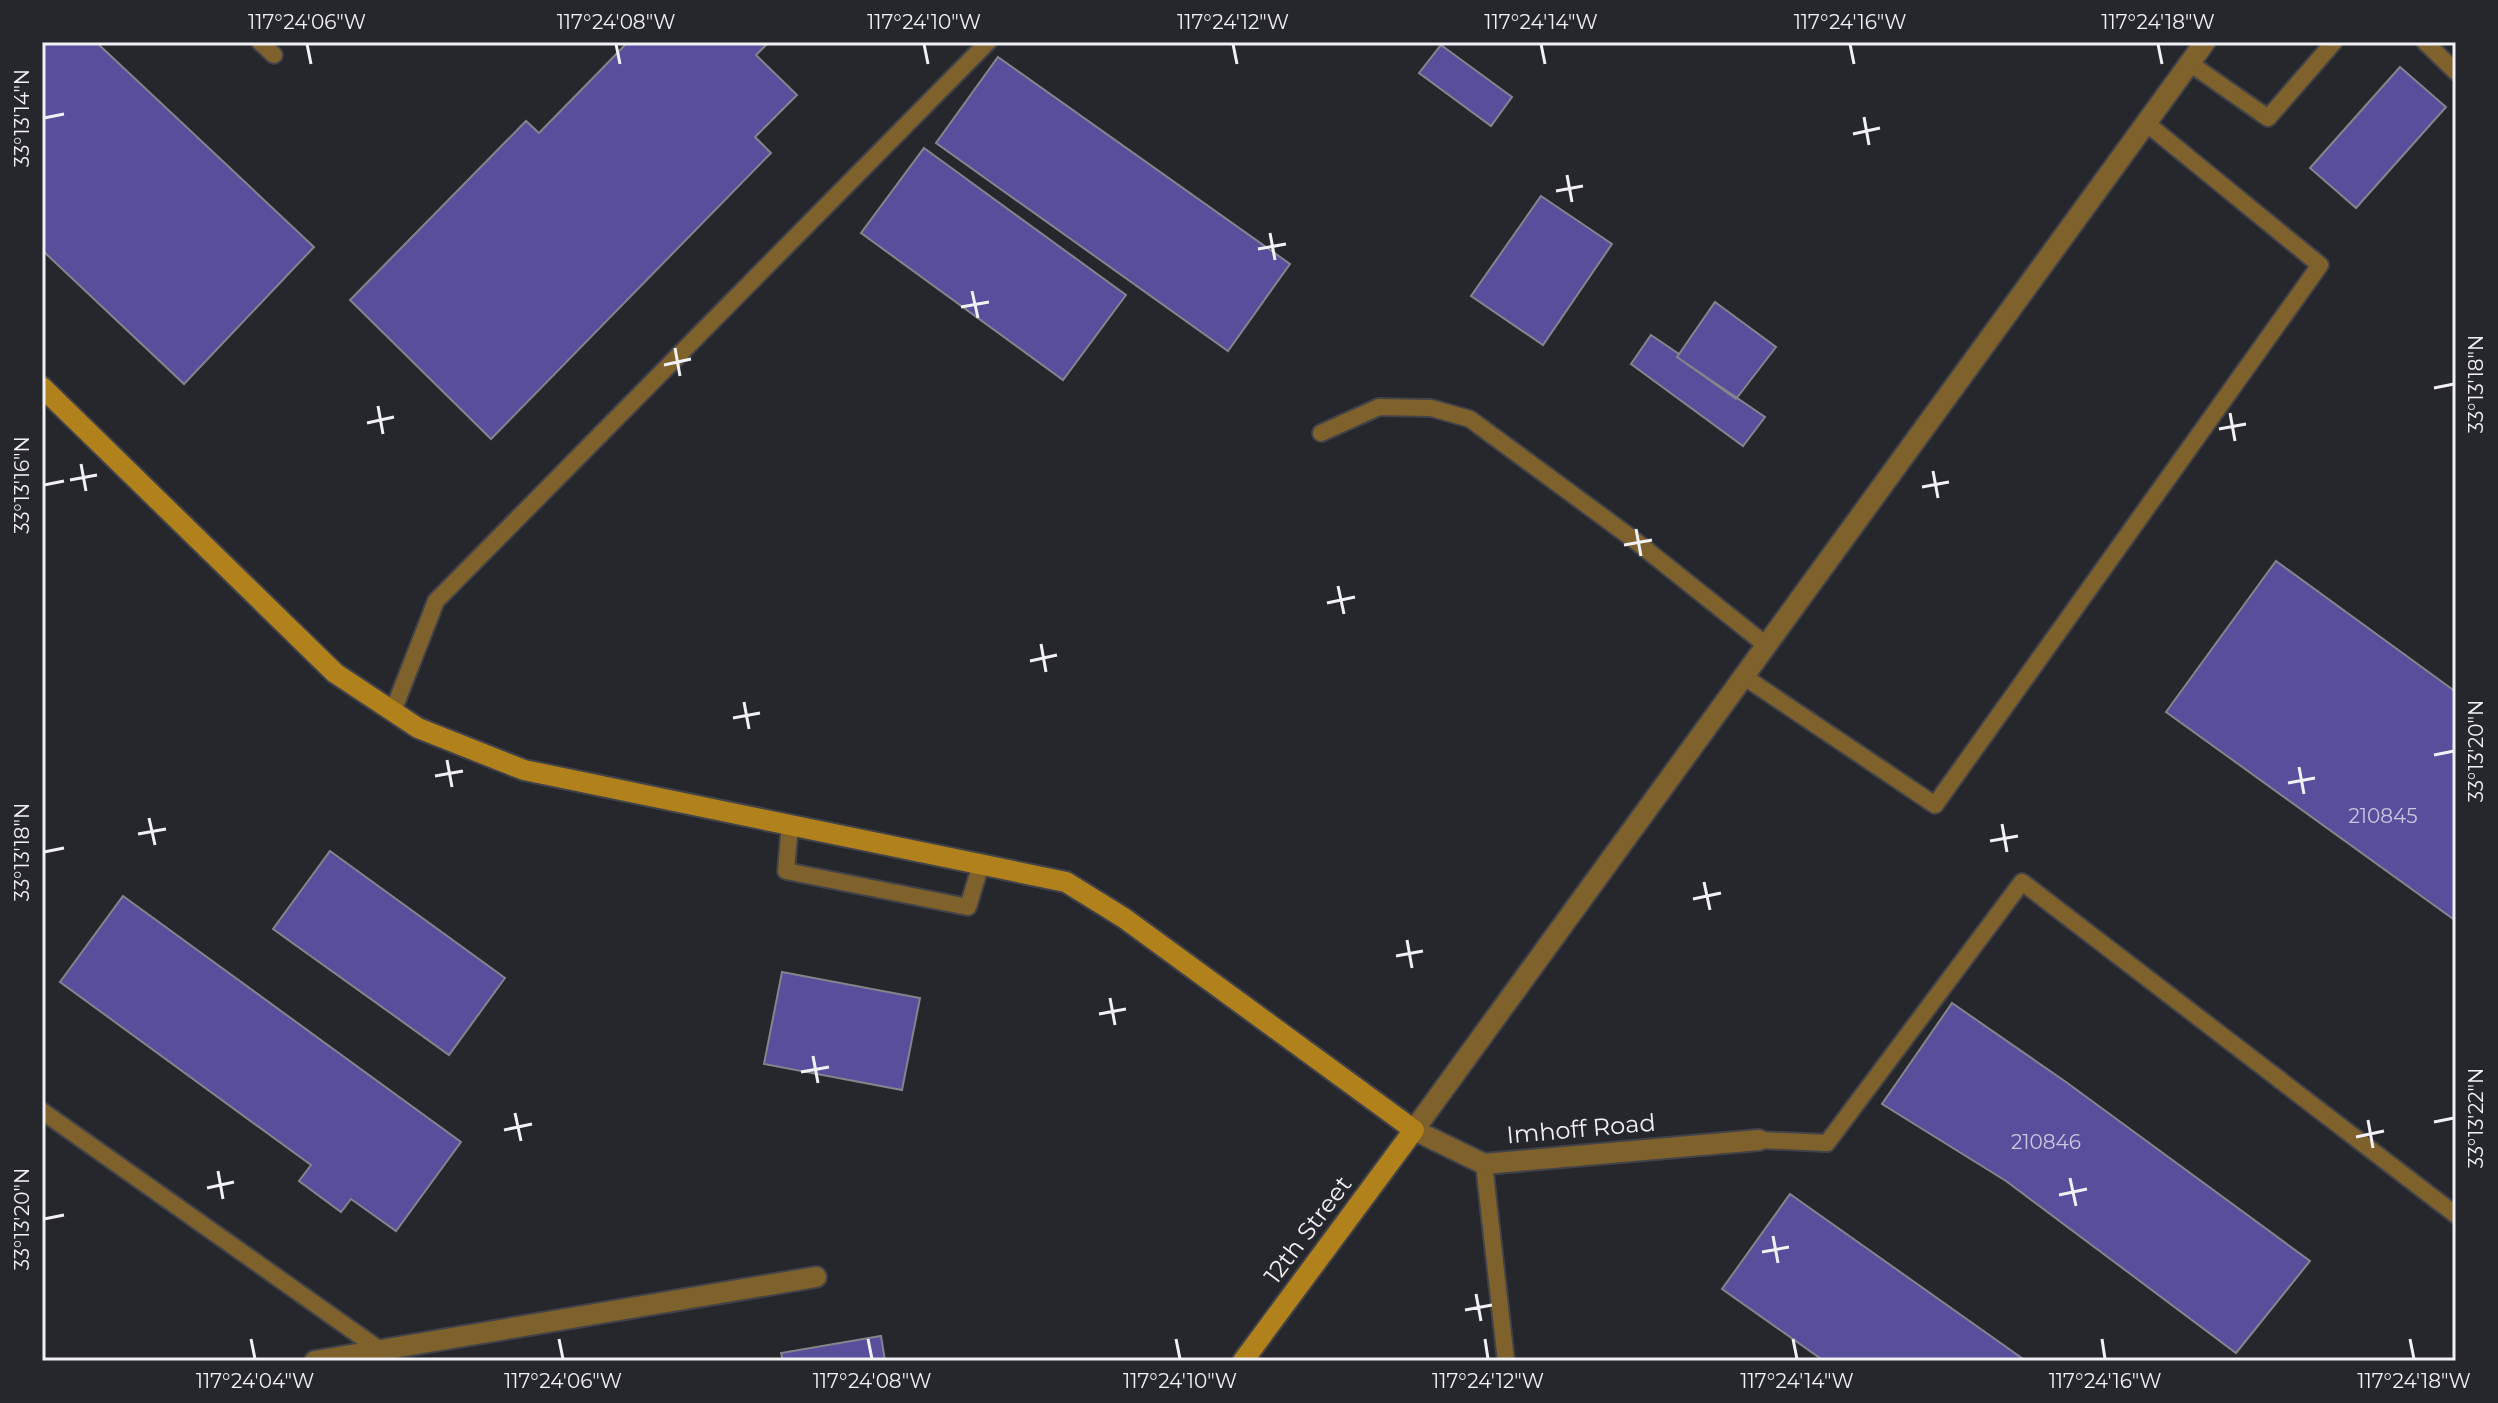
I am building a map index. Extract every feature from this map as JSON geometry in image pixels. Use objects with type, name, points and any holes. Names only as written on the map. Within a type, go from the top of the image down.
[{"type":"street","points":[[42,387],[335,673],[418,728],[524,770],[1066,882],[1124,918],[1414,1130],[2205,42]]},
{"type":"street","name":"Imhoff Road","points":[[1414,1130],[1484,1164],[1759,1140]]},
{"type":"street","name":"12th Street","points":[[1243,1361],[1414,1130]]},
{"type":"street","points":[[324,1360],[816,1277]]},
{"type":"lane","points":[[260,42],[274,55]]},
{"type":"lane","points":[[393,711],[436,601],[988,42]]},
{"type":"lane","points":[[2188,62],[2268,118],[2334,42]]},
{"type":"lane","points":[[2425,42],[2456,72]]},
{"type":"lane","points":[[1743,676],[1935,805],[2320,265],[2145,122]]},
{"type":"lane","points":[[1321,433],[1379,407],[1431,408],[1470,419],[1633,539],[1766,645]]},
{"type":"lane","points":[[790,824],[786,871],[968,907],[981,864]]},
{"type":"lane","points":[[1759,1140],[1827,1143],[2022,882],[2456,1215]]},
{"type":"lane","points":[[42,1111],[380,1350]]},
{"type":"lane","points":[[1484,1164],[1506,1361]]},
{"type":"building","points":[[42,42],[96,42],[314,247],[184,384],[42,250]]},
{"type":"building","points":[[628,42],[769,42],[756,55],[797,95],[755,137],[771,153],[491,439],[350,300],[526,121],[539,133]]},
{"type":"building","points":[[1441,45],[1512,97],[1491,126],[1419,73]]},
{"type":"building","points":[[998,57],[1290,264],[1228,351],[936,143]]},
{"type":"building","points":[[2400,67],[2446,107],[2356,208],[2310,168]]},
{"type":"building","points":[[924,148],[1126,295],[1063,380],[861,233]]},
{"type":"building","points":[[1541,196],[1612,244],[1543,345],[1471,296]]},
{"type":"building","points":[[1715,302],[1776,347],[1736,399],[1677,357]]},
{"type":"building","points":[[1651,335],[1679,354],[1677,357],[1765,417],[1743,446],[1631,364]]},
{"type":"building","points":[[2276,561],[2456,692],[2456,921],[2166,712]]},
{"type":"building","points":[[330,851],[505,978],[449,1055],[273,929]]},
{"type":"building","points":[[123,896],[461,1142],[396,1231],[351,1199],[341,1212],[299,1181],[311,1165],[60,982]]},
{"type":"building","points":[[782,972],[920,998],[902,1090],[764,1064]]},
{"type":"building","points":[[1952,1003],[2066,1082],[2310,1261],[2236,1353],[2006,1181],[1882,1104]]},
{"type":"building","points":[[1790,1194],[2026,1361],[1824,1361],[1722,1289]]},
{"type":"building","points":[[881,1336],[885,1361],[783,1361],[781,1353]]}]
